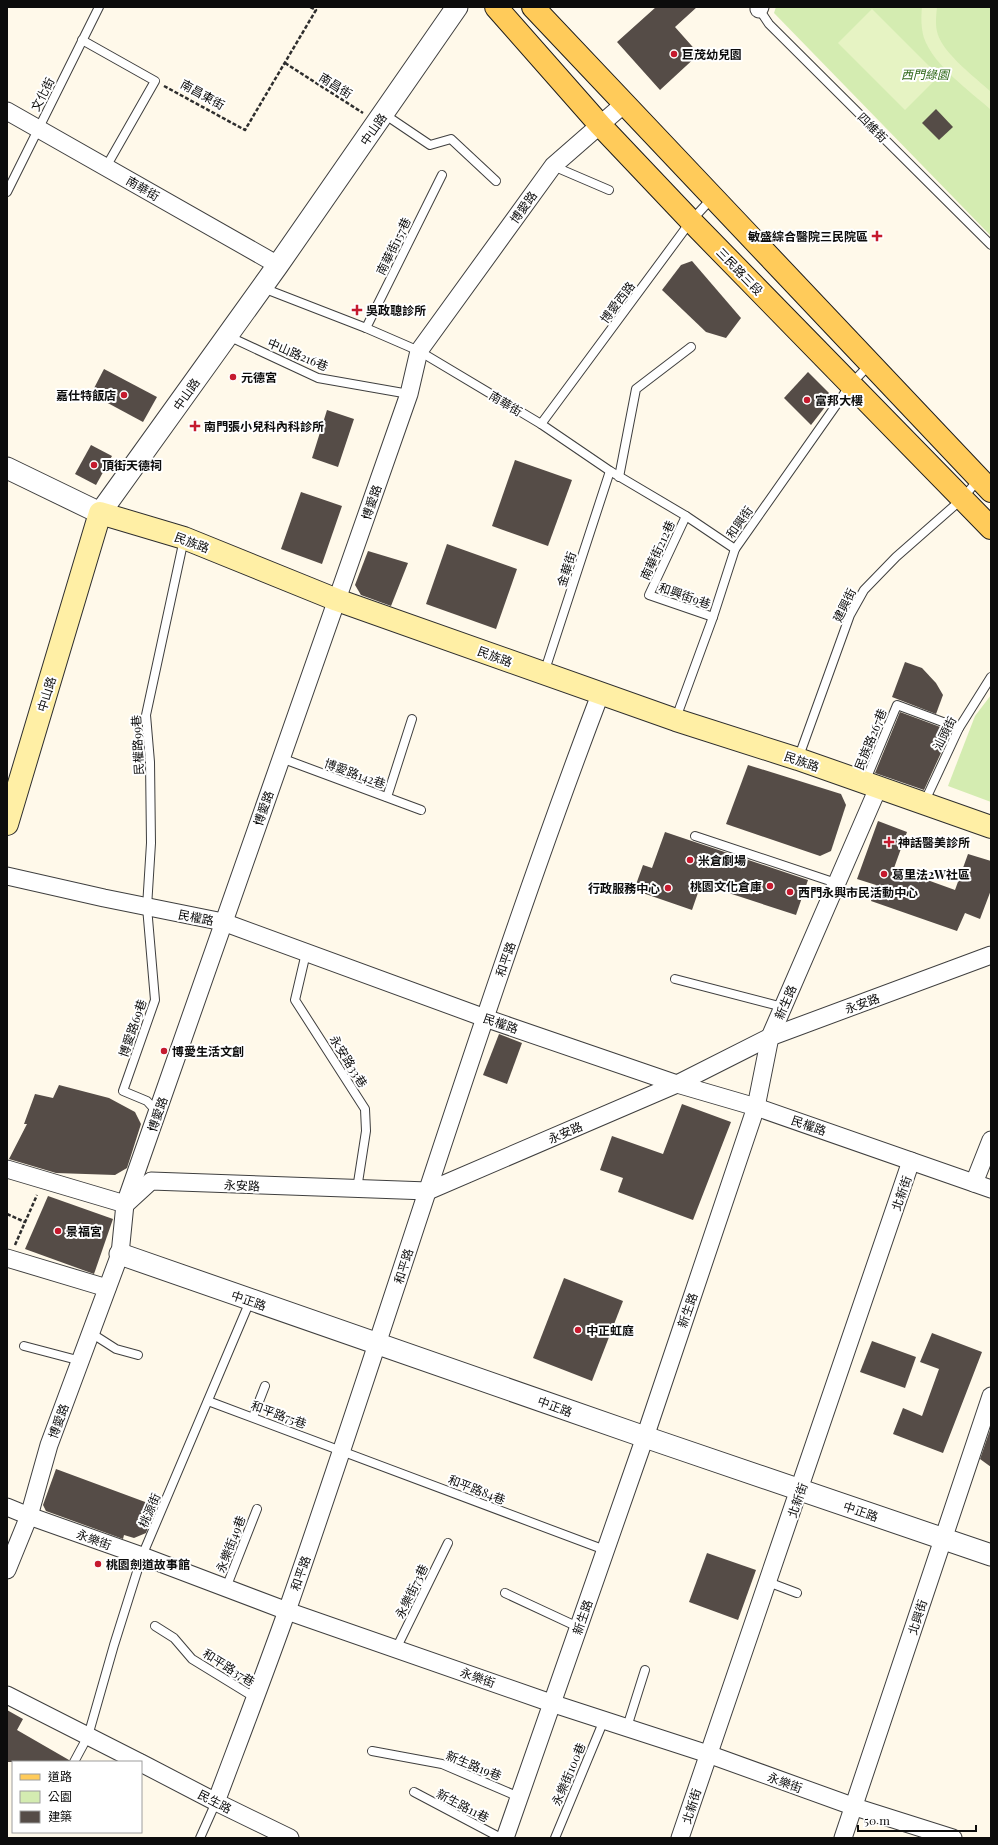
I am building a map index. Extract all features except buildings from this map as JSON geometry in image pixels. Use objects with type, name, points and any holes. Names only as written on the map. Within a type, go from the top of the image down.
[{"type":"main road","name":"三民路三段","points":[[496,7],[600,125],[691,222],[991,528]]},
{"type":"main road","points":[[533,7],[985,484]]},
{"type":"main road","name":"民族路","points":[[100,513],[184,538],[337,600],[544,674],[601,692],[676,720],[798,759],[991,827]]},
{"type":"main road","name":"中山路","points":[[7,824],[100,513]]},
{"type":"street","name":"中山路","points":[[100,513],[262,288],[457,7]]},
{"type":"street","name":"博愛路","points":[[7,1570],[29,1516],[49,1446],[120,1254],[125,1204],[409,394],[419,352],[553,166],[624,104]]},
{"type":"street","name":"南華街","points":[[7,111],[278,265]]},
{"type":"street","name":"民族路","points":[[7,468],[100,513]]},
{"type":"street","name":"和平路","points":[[216,1802],[287,1611],[485,1018],[562,796],[601,692]]},
{"type":"street","name":"新生路","points":[[505,1838],[645,1437],[756,1107],[770,1037],[836,883],[872,785]]},
{"type":"street","name":"民權路","points":[[7,876],[223,922],[485,1018],[677,1084],[756,1107],[991,1189]]},
{"type":"street","name":"永安路","points":[[125,1204],[151,1181],[428,1191],[677,1084],[770,1037],[991,955]]},
{"type":"street","points":[[974,1183],[991,1140]]},
{"type":"street","name":"北新街","points":[[680,1838],[911,1161]]},
{"type":"street","points":[[7,1169],[125,1204]]},
{"type":"street","name":"中正路","points":[[120,1254],[250,1301],[377,1343],[645,1437],[991,1555]]},
{"type":"street","points":[[8,1258],[107,1288]]},
{"type":"street","name":"北興街","points":[[843,1838],[855,1807],[942,1539],[991,1396]]},
{"type":"street","name":"永樂街","points":[[7,1507],[287,1611],[551,1703],[708,1754],[855,1807],[953,1838]]},
{"type":"street","name":"民生路","points":[[7,1695],[136,1761]]},
{"type":"street","name":"民生路","points":[[142,1764],[290,1838]]},
{"type":"lane","name":"文化街","points":[[7,192],[99,7]]},
{"type":"lane","name":"四維街","points":[[759,8],[769,24],[991,245]]},
{"type":"lane","points":[[82,40],[155,81],[106,167]]},
{"type":"lane","points":[[380,118],[430,145],[451,139],[496,181]]},
{"type":"lane","points":[[553,166],[609,190]]},
{"type":"lane","name":"南華街157巷","points":[[366,328],[442,175]]},
{"type":"lane","name":"博愛西路","points":[[541,424],[691,222],[714,197]]},
{"type":"lane","name":"南華街","points":[[262,288],[366,328],[419,352],[541,424],[610,471],[686,516],[735,549]]},
{"type":"lane","name":"中山路216巷","points":[[228,336],[318,378],[409,394]]},
{"type":"lane","points":[[619,476],[636,389],[691,347]]},
{"type":"lane","name":"和興街","points":[[676,720],[713,617],[735,549],[851,384],[870,363]]},
{"type":"lane","name":"金華街","points":[[544,674],[610,471]]},
{"type":"lane","name":"建興街","points":[[798,759],[850,615],[864,590],[896,557],[962,499],[985,484]]},
{"type":"lane","name":"南華街212巷","points":[[649,595],[686,516]]},
{"type":"lane","name":"民權路99巷","points":[[147,907],[151,836],[150,762],[146,715],[184,538]]},
{"type":"lane","name":"和興街9巷","points":[[649,595],[713,617]]},
{"type":"lane","name":"汕頭街","points":[[924,803],[958,728],[991,677]]},
{"type":"lane","name":"民族路267巷","points":[[872,785],[897,705],[958,728]]},
{"type":"lane","points":[[387,797],[412,719]]},
{"type":"lane","name":"博愛路142巷","points":[[281,758],[421,810]]},
{"type":"lane","points":[[695,836],[836,883]]},
{"type":"lane","name":"博愛路69巷","points":[[147,907],[155,1000],[123,1091],[147,1101],[157,1112]]},
{"type":"lane","name":"永安路33巷","points":[[306,953],[295,1000],[365,1109],[366,1131],[356,1189]]},
{"type":"lane","points":[[675,979],[783,1007]]},
{"type":"lane","name":"桃源街","points":[[75,1761],[88,1736],[114,1644],[142,1556],[250,1301]]},
{"type":"lane","points":[[91,1333],[116,1349],[138,1356]]},
{"type":"lane","points":[[24,1346],[80,1361]]},
{"type":"lane","points":[[253,1417],[265,1386]]},
{"type":"lane","name":"和平路75巷","points":[[208,1401],[341,1450]]},
{"type":"lane","name":"和平路84巷","points":[[341,1450],[605,1550]]},
{"type":"lane","name":"永樂街49巷","points":[[226,1588],[257,1508]]},
{"type":"lane","name":"永樂街73巷","points":[[396,1649],[448,1543]]},
{"type":"lane","points":[[768,1582],[797,1593]]},
{"type":"lane","points":[[505,1593],[578,1627]]},
{"type":"lane","name":"和平路37巷","points":[[154,1626],[174,1638],[192,1659],[254,1697]]},
{"type":"lane","points":[[627,1727],[645,1670]]},
{"type":"lane","name":"永樂街100巷","points":[[555,1838],[604,1720]]},
{"type":"lane","name":"新生路19巷","points":[[372,1752],[442,1764],[519,1797]]},
{"type":"lane","name":"新生路11巷","points":[[414,1792],[501,1838]]},
{"type":"lane","name":"和平路","points":[[200,1838],[216,1802]]},
{"type":"path","points":[[284,62],[316,10],[310,7]]},
{"type":"path","name":"南昌東街","points":[[155,81],[245,130],[284,62]]},
{"type":"path","name":"南昌街","points":[[284,62],[380,118]]},
{"type":"path","points":[[8,1258],[44,1180]]},
{"type":"path","points":[[7,1214],[25,1222]]},
{"type":"green space","name":"西門綠園","points":[[776,7],[991,7],[991,236],[774,13]]},
{"type":"green space","points":[[922,7],[937,7],[936,28],[942,43],[969,73],[991,92],[991,110],[944,68],[929,48],[922,30]]},
{"type":"green space","points":[[872,9],[939,76],[905,110],[838,43]]},
{"type":"green space","points":[[991,695],[991,802],[948,786],[975,716]]},
{"type":"place","name":"巨茂幼兒園","points":[[674,54]]},
{"type":"place","name":"敏盛綜合醫院三民院區","points":[[877,236]]},
{"type":"place","name":"吳政聰診所","points":[[357,310]]},
{"type":"place","name":"元德宮","points":[[233,377]]},
{"type":"place","name":"嘉仕特飯店","points":[[124,395]]},
{"type":"place","name":"富邦大樓","points":[[807,400]]},
{"type":"place","name":"南門張小兒科內科診所","points":[[195,426]]},
{"type":"place","name":"頂街天德祠","points":[[94,465]]},
{"type":"place","name":"神話醫美診所","points":[[889,842]]},
{"type":"place","name":"米倉劇場","points":[[690,860]]},
{"type":"place","name":"葛里法2W社區","points":[[884,874]]},
{"type":"place","name":"桃園文化倉庫","points":[[770,886]]},
{"type":"place","name":"行政服務中心","points":[[668,888]]},
{"type":"place","name":"西門永興市民活動中心","points":[[790,892]]},
{"type":"place","name":"博愛生活文創","points":[[164,1051]]},
{"type":"place","name":"景福宮","points":[[58,1231]]},
{"type":"place","name":"中正虹庭","points":[[578,1330]]},
{"type":"place","name":"桃園劍道故事館","points":[[98,1564]]}]
